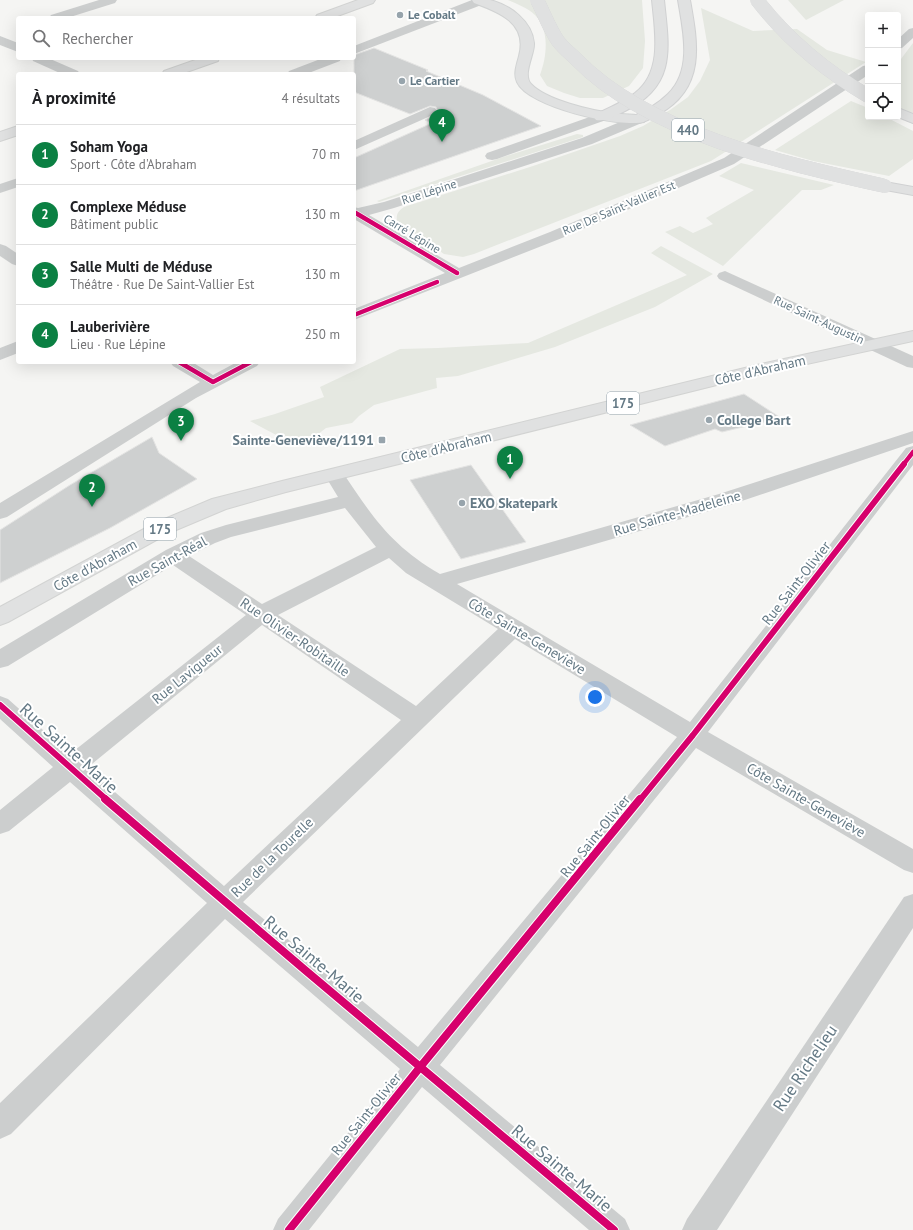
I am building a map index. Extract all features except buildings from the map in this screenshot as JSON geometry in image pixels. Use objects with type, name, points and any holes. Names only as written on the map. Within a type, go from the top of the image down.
[{"type":"main road","points":[[479,0],[496,7],[514,18],[525,31],[529,45],[522,74],[523,81],[527,87],[540,95],[569,108],[602,117],[639,119],[658,110],[670,100],[684,83],[690,70],[692,57],[691,41],[684,0]]},
{"type":"main road","name":"440","points":[[537,0],[547,25],[554,37],[580,66],[604,85],[660,117],[695,133],[779,161],[885,186],[913,191]]},
{"type":"main road","points":[[602,117],[626,106],[643,93],[653,84],[659,72],[662,43],[658,0]]},
{"type":"main road","points":[[757,0],[771,19],[790,40],[815,61],[865,94]]},
{"type":"main road","points":[[325,16],[363,1]]},
{"type":"main road","points":[[174,72],[208,60]]},
{"type":"main road","points":[[901,113],[913,119]]},
{"type":"main road","points":[[0,137],[16,131]]},
{"type":"main road","name":"Côte d'Abraham","points":[[0,617],[143,538],[189,515],[238,499],[761,369],[913,336]]},
{"type":"street","points":[[61,16],[111,0]]},
{"type":"street","points":[[356,49],[479,0]]},
{"type":"street","points":[[0,36],[12,32]]},
{"type":"street","points":[[901,42],[913,32]]},
{"type":"street","points":[[0,40],[16,47]]},
{"type":"street","points":[[42,60],[69,72]]},
{"type":"street","points":[[299,72],[330,60]]},
{"type":"street","name":"Rue De Saint-Vallier Est","points":[[356,314],[602,216],[729,161],[865,71]]},
{"type":"street","points":[[356,145],[430,111]]},
{"type":"street","points":[[478,161],[602,117]]},
{"type":"street","name":"Rue Lépine","points":[[356,213],[389,205],[587,141],[639,119]]},
{"type":"street","name":"Rue Lépine","points":[[356,212],[364,204],[375,198],[456,169]]},
{"type":"street","points":[[0,188],[16,183]]},
{"type":"street","name":"Carré Lépine","points":[[356,214],[457,274]]},
{"type":"street","points":[[0,249],[16,260]]},
{"type":"street","name":"Rue Saint-Augustin","points":[[725,276],[913,363]]},
{"type":"street","points":[[0,355],[16,347]]},
{"type":"street","points":[[182,364],[213,382]]},
{"type":"street","points":[[0,512],[190,394],[247,364]]},
{"type":"street","name":"Rue Sainte-Madeleine","points":[[438,582],[726,500],[913,436]]},
{"type":"street","name":"Rue Saint-Olivier","points":[[289,1230],[421,1066],[693,735],[913,452]]},
{"type":"street","name":"Côte Sainte-Geneviève","points":[[334,474],[370,528],[390,548],[414,568],[693,735],[913,862]]},
{"type":"street","name":"Rue Saint-Réal","points":[[0,660],[173,556],[208,538],[350,500]]},
{"type":"street","name":"Rue Lavigueur","points":[[0,824],[261,614],[390,548]]},
{"type":"street","name":"Rue Olivier-Robitaille","points":[[173,556],[416,719]]},
{"type":"street","name":"Rue de la Tourelle","points":[[0,1124],[225,902],[513,628]]},
{"type":"street","name":"Rue Sainte-Marie","points":[[0,705],[69,768],[225,902],[614,1230]]},
{"type":"street","name":"Rue Richelieu","points":[[698,1230],[913,905]]},
{"type":"shaded area","points":[[508,0],[642,0],[645,41],[643,68],[629,86],[603,98],[580,98],[547,86],[540,75],[546,44],[540,21],[535,15],[522,6]]},
{"type":"shaded area","points":[[788,0],[844,0],[806,20]]},
{"type":"shaded area","points":[[701,8],[753,31],[797,29],[827,50],[865,63],[711,161],[474,254],[463,257],[444,254],[397,222],[398,213],[404,207],[533,166],[620,136],[643,126],[688,97],[700,81],[710,60]]},
{"type":"shaded area","points":[[913,43],[913,124],[901,118],[901,59]]},
{"type":"shaded area","points":[[851,101],[865,107],[865,120],[892,120],[913,131],[913,159],[889,176],[813,161],[775,150]]},
{"type":"shaded area","points":[[577,134],[583,135],[583,137],[379,202],[377,201],[506,156]]},
{"type":"shaded area","points":[[741,163],[834,185],[821,190],[802,190],[723,266],[665,232],[680,226],[693,233],[713,224],[706,218],[754,190],[719,176]]},
{"type":"shaded area","points":[[661,246],[713,274],[655,307],[555,347],[458,376],[436,378],[437,388],[374,405],[352,423],[326,428],[308,442],[280,437],[250,421],[324,397],[320,387],[400,349],[528,343],[687,275],[651,253]]},
{"type":"cycle path","points":[[356,213],[457,273]]},
{"type":"cycle path","points":[[356,314],[437,282]]},
{"type":"cycle path","points":[[182,364],[213,382],[247,364]]},
{"type":"cycle path","points":[[289,1230],[421,1066],[693,735],[913,452]]},
{"type":"cycle path","points":[[0,705],[228,905],[614,1230]]},
{"type":"place","name":"Le Cobalt","points":[[400,15]]},
{"type":"place","name":"Le Cartier","points":[[402,81]]},
{"type":"place","name":"Lauberivière","points":[[442,142]]},
{"type":"place","name":"College Bart","points":[[709,420]]},
{"type":"place","name":"Sainte-Geneviève/1191","points":[[382,440]]},
{"type":"place","name":"Salle Multi de Méduse","points":[[181,441]]},
{"type":"place","name":"Soham Yoga","points":[[510,479]]},
{"type":"place","name":"EXO Skatepark","points":[[462,503]]},
{"type":"place","name":"Complexe Méduse","points":[[92,507]]}]
